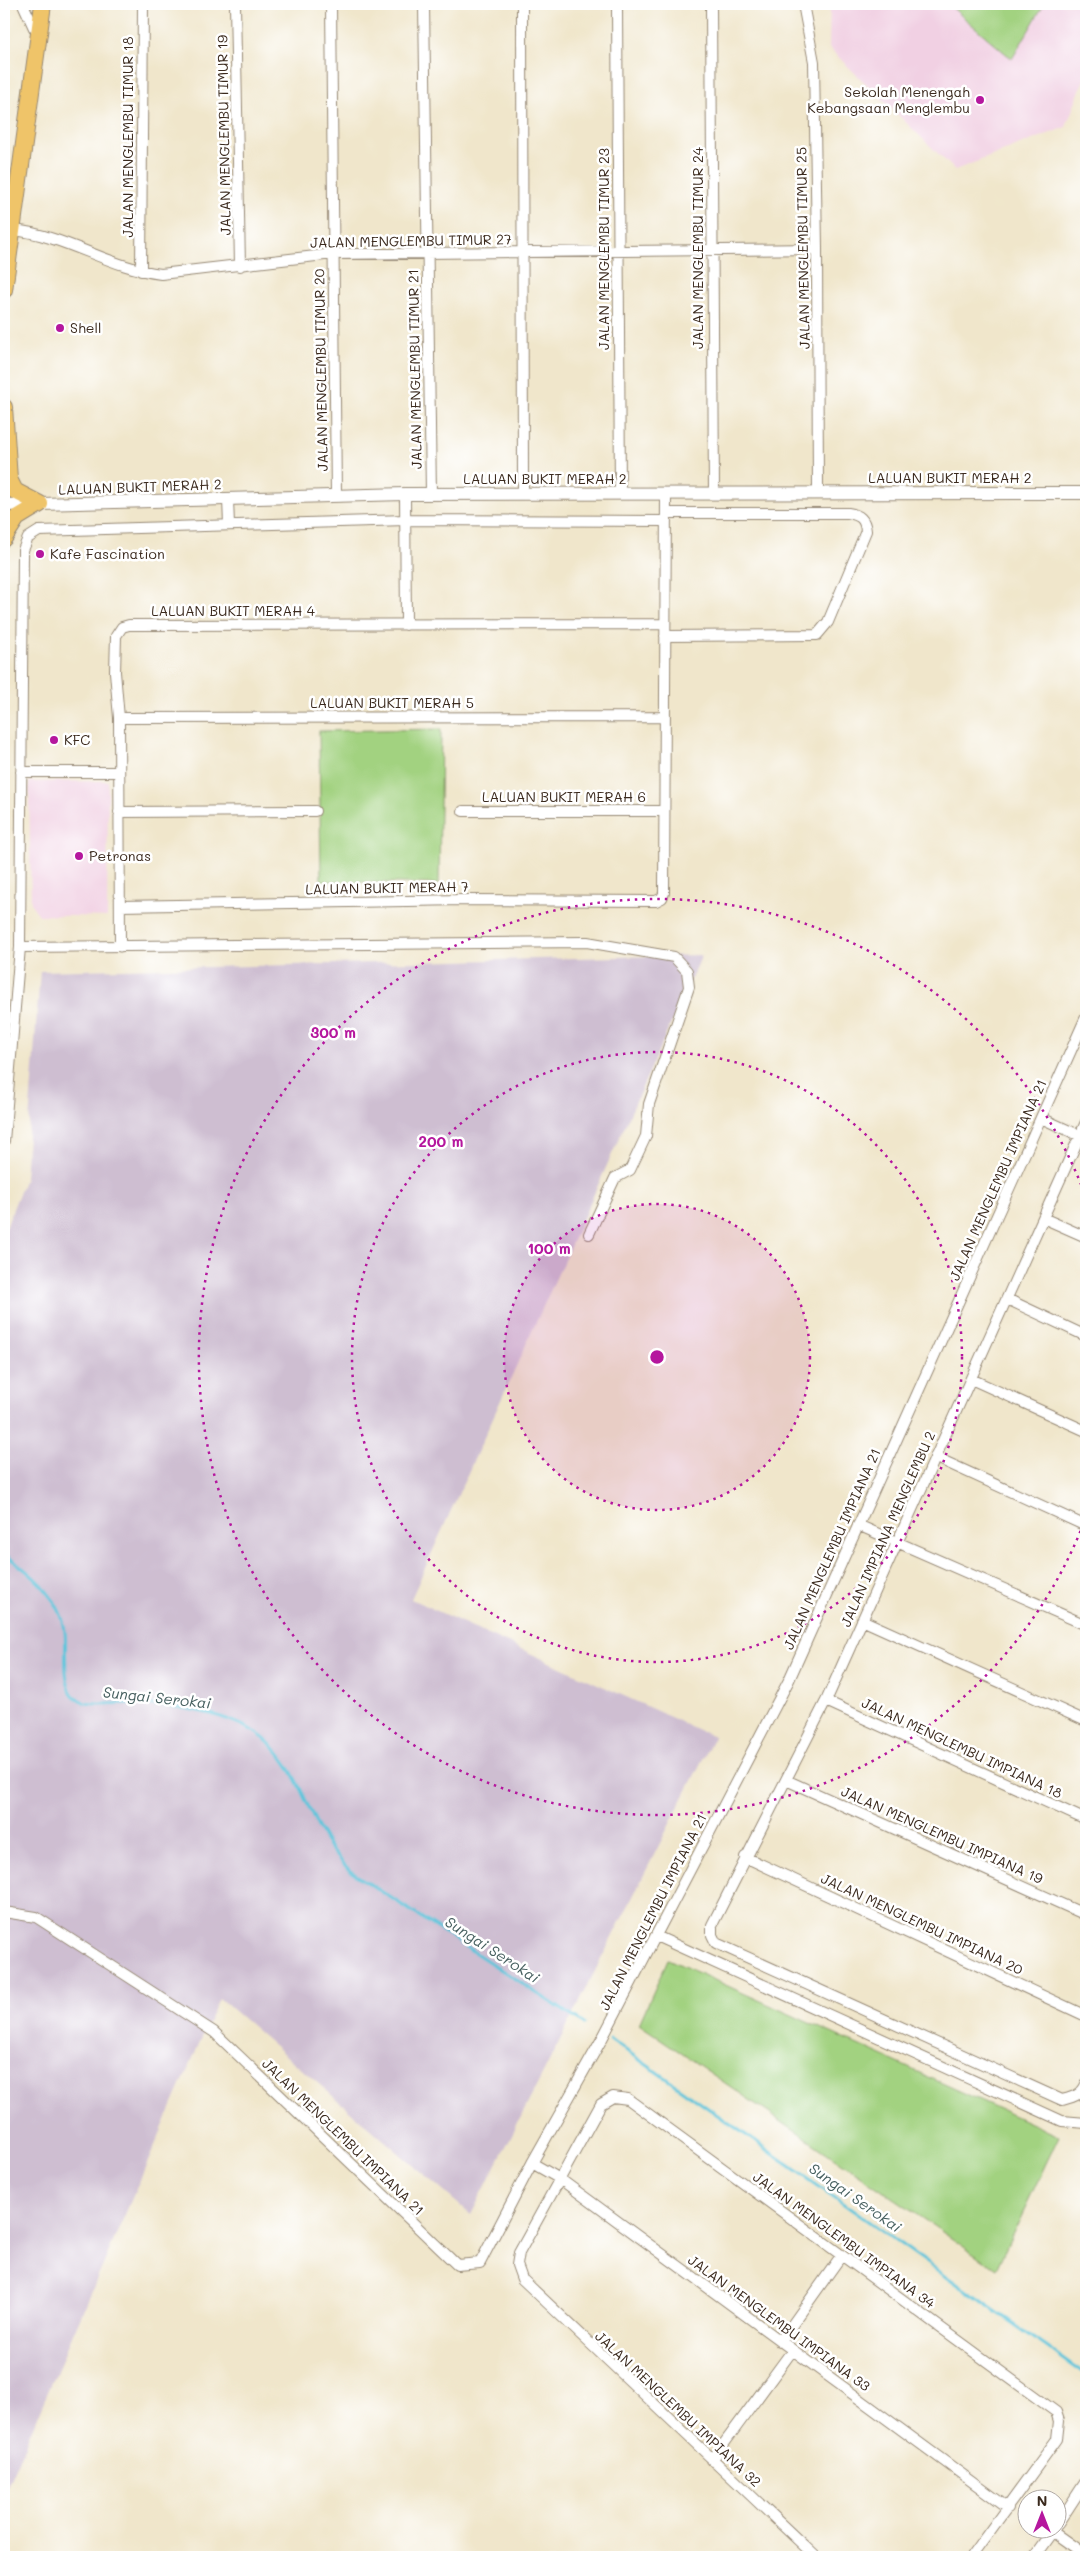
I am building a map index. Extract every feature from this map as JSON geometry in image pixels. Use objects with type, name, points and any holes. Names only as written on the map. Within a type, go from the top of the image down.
[{"type":"main road","points":[[4,290],[9,231],[34,28],[39,4]]},
{"type":"main road","points":[[9,231],[43,4]]},
{"type":"main road","points":[[4,407],[9,479],[15,491],[40,504]]},
{"type":"main road","points":[[4,538],[17,518],[40,504]]},
{"type":"street","points":[[23,4],[34,28]]},
{"type":"street","name":"JALAN MENGLEMBU TIMUR 18","points":[[141,271],[143,4]]},
{"type":"street","name":"JALAN MENGLEMBU TIMUR 19","points":[[235,4],[240,266]]},
{"type":"street","name":"JALAN MENGLEMBU TIMUR 20","points":[[331,4],[336,496]]},
{"type":"street","name":"JALAN MENGLEMBU TIMUR 21","points":[[424,4],[431,494]]},
{"type":"street","points":[[522,4],[523,494]]},
{"type":"street","name":"JALAN MENGLEMBU TIMUR 23","points":[[617,4],[617,252],[620,494]]},
{"type":"street","name":"JALAN MENGLEMBU TIMUR 24","points":[[711,4],[714,493]]},
{"type":"street","name":"JALAN MENGLEMBU TIMUR 25","points":[[803,4],[814,62],[818,493]]},
{"type":"street","name":"JALAN MENGLEMBU TIMUR 27","points":[[9,231],[59,242],[141,271],[161,274],[333,254],[817,249]]},
{"type":"street","points":[[664,811],[666,493]]},
{"type":"street","name":"LALUAN BUKIT MERAH 2","points":[[4,505],[406,494],[1086,493]]},
{"type":"street","points":[[406,494],[406,625]]},
{"type":"street","points":[[228,499],[230,525]]},
{"type":"street","points":[[4,1140],[20,947],[23,550],[28,538],[39,531],[406,520],[848,513],[861,517],[866,522],[866,531],[828,622],[817,635],[666,636]]},
{"type":"street","name":"LALUAN BUKIT MERAH 4","points":[[120,947],[119,718],[115,672],[116,636],[122,628],[129,625],[666,624]]},
{"type":"street","name":"LALUAN BUKIT MERAH 5","points":[[119,718],[665,717]]},
{"type":"street","points":[[21,772],[118,772]]},
{"type":"street","points":[[119,812],[315,811]]},
{"type":"street","name":"LALUAN BUKIT MERAH 6","points":[[463,811],[664,811]]},
{"type":"street","name":"LALUAN BUKIT MERAH 7","points":[[120,906],[464,900],[656,901],[662,898],[664,893],[664,811]]},
{"type":"street","points":[[20,947],[586,942],[674,958],[687,971],[689,986],[649,1104],[646,1136],[630,1170],[615,1178],[589,1234]]},
{"type":"street","name":"JALAN MENGLEMBU IMPIANA 21","points":[[4,1912],[36,1917],[214,2032],[457,2265],[480,2263],[532,2163],[603,2037],[789,1680],[1086,1017]]},
{"type":"street","points":[[1041,1118],[1083,1137]]},
{"type":"street","name":"JALAN IMPIANA MENGLEMBU 2","points":[[1086,1122],[1083,1137],[1043,1218],[826,1701],[712,1925],[712,1935],[716,1943],[1062,2100],[1074,2097],[1084,2090],[1086,2084]]},
{"type":"street","points":[[1043,1218],[1086,1237]]},
{"type":"street","points":[[1007,1299],[1086,1336]]},
{"type":"street","points":[[970,1379],[1086,1431]]},
{"type":"street","points":[[935,1457],[1086,1526]]},
{"type":"street","points":[[858,1525],[1086,1625]]},
{"type":"street","points":[[862,1620],[1086,1720]]},
{"type":"street","name":"JALAN MENGLEMBU IMPIANA 18","points":[[826,1701],[1086,1820]]},
{"type":"street","name":"JALAN MENGLEMBU IMPIANA 19","points":[[786,1780],[1086,1916]]},
{"type":"street","name":"JALAN MENGLEMBU IMPIANA 20","points":[[745,1857],[1086,2016]]},
{"type":"street","points":[[656,1936],[1062,2122],[1086,2123]]},
{"type":"street","name":"JALAN MENGLEMBU IMPIANA 34","points":[[560,2179],[602,2104],[613,2097],[628,2099],[1056,2412],[1060,2421],[1057,2439],[972,2557]]},
{"type":"street","name":"JALAN MENGLEMBU IMPIANA 33","points":[[532,2163],[560,2179],[1008,2508]]},
{"type":"street","name":"JALAN MENGLEMBU IMPIANA 32","points":[[560,2179],[519,2253],[517,2265],[522,2280],[816,2557]]},
{"type":"street","points":[[780,2342],[841,2256]]},
{"type":"street","points":[[712,2460],[792,2351]]},
{"type":"street","points":[[1068,2508],[1086,2481]]},
{"type":"street","points":[[1034,2557],[1048,2538]]},
{"type":"street","points":[[1065,2538],[1077,2549],[1081,2557]]},
{"type":"shaded area","name":"Sekolah Menengah Kebangsaan Menglembu","points":[[830,4],[1086,4],[1086,74],[1066,127],[955,170],[829,48]]},
{"type":"shaded area","points":[[108,781],[107,917],[39,915],[31,904],[29,782]]},
{"type":"shaded area","points":[[702,955],[411,1599],[714,1737],[471,2215],[219,1998],[4,2493],[4,1232],[25,1178],[40,971]]},
{"type":"green space","points":[[948,4],[1044,4],[1012,59]]},
{"type":"green space","points":[[441,729],[439,884],[321,881],[319,731]]},
{"type":"green space","points":[[668,1959],[1059,2136],[996,2269],[639,2024]]},
{"type":"waterway","name":"Sungai Serokai","points":[[4,1554],[34,1578],[58,1608],[65,1632],[67,1682],[77,1699],[91,1704],[127,1703],[193,1710],[225,1718],[255,1732],[268,1742],[287,1765],[325,1840],[350,1871],[584,2024]]},
{"type":"waterway","name":"Sungai Serokai","points":[[610,2039],[1086,2375]]},
{"type":"place","name":"Sekolah Menengah Kebangsaan Menglembu","points":[[980,100]]},
{"type":"place","name":"Shell","points":[[60,328]]},
{"type":"place","name":"Kafe Fascination","points":[[40,554]]},
{"type":"place","name":"KFC","points":[[54,740]]},
{"type":"place","name":"Petronas","points":[[79,856]]}]
